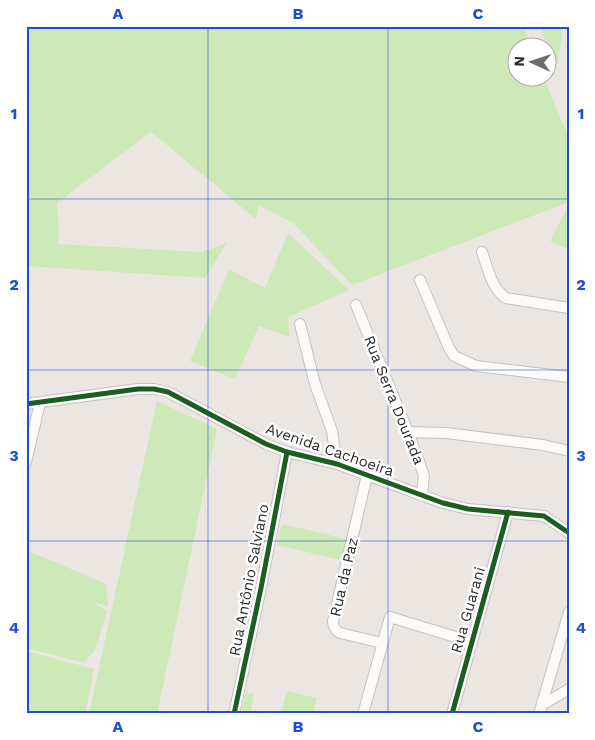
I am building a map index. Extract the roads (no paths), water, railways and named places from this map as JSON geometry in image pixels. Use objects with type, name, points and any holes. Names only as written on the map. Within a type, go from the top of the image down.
[{"type":"street","points":[[482,252],[498,293],[506,298],[569,308]]},
{"type":"street","points":[[420,280],[454,356],[476,366],[569,377]]},
{"type":"street","name":"Rua Serra Dourada","points":[[356,305],[424,476],[422,496]]},
{"type":"street","points":[[300,324],[315,384],[332,430],[337,464]]},
{"type":"street","name":"Avenida Cachoeira","points":[[26,404],[138,389],[154,389],[168,392],[266,444],[287,452],[337,464],[422,496],[468,508],[544,516],[569,533]]},
{"type":"street","points":[[26,462],[40,402]]},
{"type":"street","points":[[408,432],[446,433],[543,445],[569,451]]},
{"type":"street","name":"Rua Antônio Salviano","points":[[234,714],[287,452]]},
{"type":"street","name":"Rua da Paz","points":[[367,475],[333,626],[340,633],[382,643]]},
{"type":"street","name":"Rua Guarani","points":[[452,714],[508,512]]},
{"type":"street","points":[[541,709],[569,612]]},
{"type":"street","points":[[363,714],[390,616],[472,642]]},
{"type":"street","points":[[541,709],[569,689]]}]
